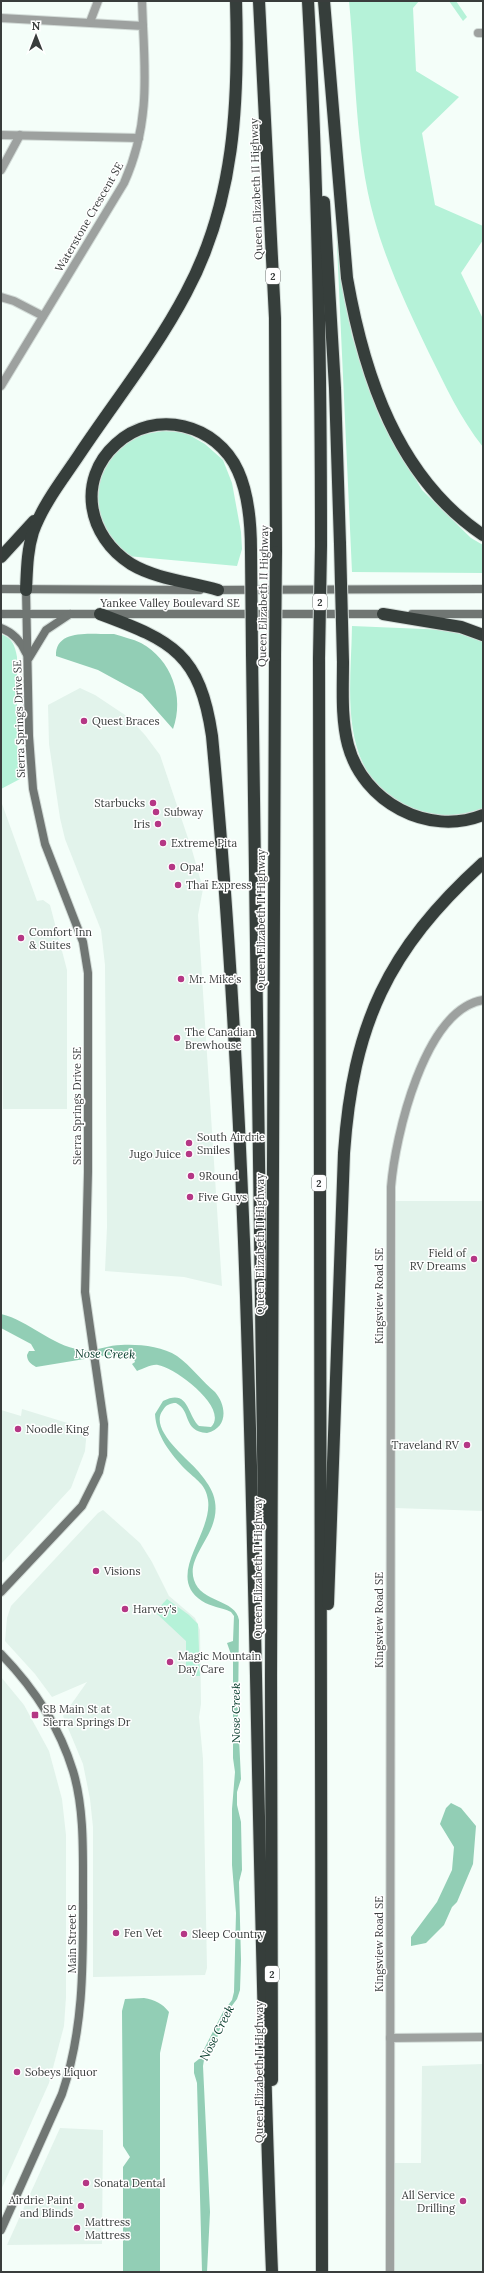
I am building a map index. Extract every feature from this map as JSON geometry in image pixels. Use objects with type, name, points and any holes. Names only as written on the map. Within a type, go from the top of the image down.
[{"type":"highway","points":[[1,557],[42,513],[108,412],[168,326],[200,266],[222,199],[232,146],[238,60],[236,1]]},
{"type":"highway","name":"Queen Elizabeth II Highway","points":[[259,1],[275,318],[276,552],[271,1676],[272,2272]]},
{"type":"highway","name":"2","points":[[308,1],[313,93],[321,355],[321,546],[319,658],[319,1368],[322,1708],[322,2272]]},
{"type":"highway","points":[[324,1],[347,278],[354,318],[365,360],[395,434],[415,467],[445,505],[468,525],[483,535]]},
{"type":"highway","points":[[313,93],[328,252],[340,544],[342,662],[345,729],[348,745],[355,763],[373,788],[398,809],[426,820],[458,822],[483,815]]},
{"type":"highway","points":[[218,590],[146,571],[132,565],[110,547],[95,524],[92,504],[96,475],[108,453],[125,437],[151,425],[179,425],[196,430],[211,438],[232,460],[240,476],[249,515],[252,551],[252,654],[263,1492],[271,1676]]},
{"type":"highway","points":[[26,590],[28,551],[42,513]]},
{"type":"highway","points":[[100,614],[148,632],[162,640],[174,650],[201,685],[208,710],[212,736],[231,973],[244,1219],[263,2062],[272,2272]]},
{"type":"highway","points":[[383,614],[461,627],[483,635]]},
{"type":"highway","points":[[322,1708],[332,1536],[344,1161],[351,1085],[370,1014],[403,951],[450,894],[483,863]]},
{"type":"main road","name":"Yankee Valley Boulevard SE","points":[[1,589],[483,589]]},
{"type":"main road","name":"Sierra Springs Drive SE","points":[[1,1592],[82,1506],[99,1472],[103,1456],[104,1424],[90,1339],[84,1272],[88,1172],[88,973],[83,942],[45,844],[33,788],[29,736],[26,590]]},
{"type":"main road","name":"Yankee Valley Boulevard SE","points":[[1,614],[483,614]]},
{"type":"main road","points":[[28,659],[46,630],[70,614]]},
{"type":"main road","points":[[1,628],[14,634],[20,641],[28,659]]},
{"type":"main road","name":"Main Street S","points":[[1,1654],[17,1670],[44,1706],[58,1731],[73,1772],[80,1805],[83,1896],[83,1983],[80,2019],[70,2070],[62,2094],[1,2230]]},
{"type":"street","points":[[90,22],[98,1]]},
{"type":"street","name":"Waterstone Crescent SE","points":[[1,386],[124,183],[134,161],[146,96],[142,1]]},
{"type":"street","points":[[1,18],[143,26]]},
{"type":"street","points":[[1,135],[139,138]]},
{"type":"street","points":[[1,170],[20,135]]},
{"type":"street","points":[[1,297],[14,301],[43,316]]},
{"type":"street","name":"Kingsview Road SE","points":[[390,2272],[391,1188],[398,1136],[413,1088],[431,1049],[456,1013],[464,1006],[483,1000]]},
{"type":"street","points":[[390,2038],[483,2037]]},
{"type":"shaded area","points":[[349,1],[419,1],[413,8],[416,71],[459,97],[422,133],[435,205],[483,226],[483,240],[461,273],[483,319],[483,447],[460,413],[429,353],[398,287],[379,235],[363,165],[357,110]]},
{"type":"shaded area","points":[[449,1],[456,1],[467,17],[463,21]]},
{"type":"shaded area","points":[[336,224],[352,336],[380,418],[422,490],[471,538],[483,545],[483,573],[352,572]]},
{"type":"shaded area","points":[[162,431],[184,432],[205,444],[223,460],[232,483],[241,532],[242,549],[237,566],[127,556],[111,542],[104,532],[99,518],[97,489],[100,476],[106,464],[114,453],[125,443],[141,435]]},
{"type":"shaded area","points":[[352,626],[448,630],[483,641],[483,808],[463,814],[443,816],[412,810],[403,806],[382,790],[367,771],[358,750],[352,726],[350,677]]},
{"type":"shaded area","points":[[1,634],[12,642],[17,657],[17,742],[20,779],[1,789]]},
{"type":"shaded area","points":[[80,688],[95,695],[128,717],[145,735],[160,755],[192,850],[203,889],[198,915],[222,1286],[184,1277],[105,1271],[107,1227],[105,965],[101,930],[65,839],[60,818],[49,744],[48,705]]},
{"type":"shaded area","points":[[1,801],[37,901],[43,900],[50,905],[67,970],[67,1109],[3,1109]]},
{"type":"shaded area","points":[[396,1201],[483,1201],[483,1511],[395,1508]]},
{"type":"shaded area","points":[[22,1409],[87,1429],[85,1451],[71,1488],[1,1564],[1,1410],[21,1416]]},
{"type":"shaded area","points":[[103,1510],[140,1543],[152,1562],[169,1596],[195,1618],[200,1630],[201,1704],[199,1717],[203,1759],[207,1968],[205,1975],[93,1977],[93,1827],[90,1799],[83,1764],[63,1716],[87,1682],[52,1697],[35,1674],[5,1641],[7,1618],[11,1606],[98,1513]]},
{"type":"shaded area","points":[[167,1599],[189,1615],[198,1624],[200,1676],[192,1676],[192,1668],[186,1668],[186,1641],[155,1612]]},
{"type":"shaded area","points":[[1,1677],[24,1705],[49,1751],[62,1799],[66,1835],[66,1997],[64,2026],[49,2083],[1,2190]]},
{"type":"shaded area","points":[[483,2064],[483,2272],[395,2272],[395,2163],[421,2163],[422,2066]]},
{"type":"shaded area","points":[[60,2128],[103,2130],[102,2244],[7,2245]]},
{"type":"water","points":[[78,634],[114,634],[141,643],[160,659],[167,669],[173,680],[176,692],[176,717],[173,729],[142,694],[98,670],[56,656],[57,647],[62,640],[69,637]]},
{"type":"water","name":"Nose Creek","points":[[1,1314],[11,1317],[60,1343],[81,1350],[91,1350],[116,1345],[135,1345],[150,1346],[164,1350],[177,1356],[187,1364],[215,1392],[222,1404],[222,1422],[214,1430],[207,1433],[194,1429],[190,1425],[184,1411],[176,1403],[165,1407],[160,1418],[161,1426],[171,1443],[209,1485],[216,1507],[210,1530],[195,1560],[193,1570],[194,1580],[204,1593],[232,1608],[239,1620],[238,1718],[241,1779],[237,1792],[237,1805],[241,1822],[242,1870],[239,1882],[241,1960],[240,1990],[237,1999],[228,2011],[219,2031],[215,2047],[204,2060],[203,2066],[210,2212],[207,2272],[202,2272],[197,2083],[194,2073],[194,2063],[199,2059],[223,2012],[232,2000],[234,1992],[236,1913],[232,1865],[232,1809],[235,1772],[233,1758],[233,1660],[227,1643],[233,1641],[234,1616],[231,1612],[209,1605],[202,1601],[192,1591],[188,1579],[189,1567],[208,1513],[207,1495],[203,1486],[185,1469],[165,1444],[158,1430],[155,1414],[163,1401],[178,1398],[183,1400],[186,1404],[199,1426],[211,1427],[215,1419],[213,1410],[198,1390],[187,1380],[166,1367],[155,1365],[137,1371],[132,1364],[135,1362],[134,1359],[109,1355],[36,1367],[32,1365],[27,1357],[29,1351],[35,1351],[31,1344],[1,1328]]},
{"type":"water","points":[[451,1803],[461,1808],[476,1826],[473,1864],[457,1902],[452,1907],[444,1925],[426,1943],[411,1946],[411,1937],[437,1902],[452,1870],[454,1847],[440,1824],[446,1808]]},
{"type":"water","points":[[144,1998],[158,2002],[169,2012],[160,2053],[160,2272],[123,2272],[123,2167],[130,2157],[123,2146],[122,2011],[125,1999]]},
{"type":"place","name":"Quest Braces","points":[[84,721]]},
{"type":"place","name":"Starbucks","points":[[153,803]]},
{"type":"place","name":"Subway","points":[[156,812]]},
{"type":"place","name":"Iris","points":[[158,824]]},
{"type":"place","name":"Extreme Pita","points":[[163,843]]},
{"type":"place","name":"Opa!","points":[[172,867]]},
{"type":"place","name":"Thaï Express","points":[[178,885]]},
{"type":"place","name":"Comfort Inn & Suites","points":[[21,938]]},
{"type":"place","name":"Mr. Mike's","points":[[181,979]]},
{"type":"place","name":"The Canadian Brewhouse","points":[[177,1038]]},
{"type":"place","name":"South Airdrie Smiles","points":[[189,1143]]},
{"type":"place","name":"Jugo Juice","points":[[189,1154]]},
{"type":"place","name":"9Round","points":[[191,1176]]},
{"type":"place","name":"Five Guys","points":[[190,1197]]},
{"type":"place","name":"Field of RV Dreams","points":[[474,1259]]},
{"type":"place","name":"Noodle King","points":[[18,1429]]},
{"type":"place","name":"Traveland RV","points":[[467,1445]]},
{"type":"place","name":"Visions","points":[[96,1571]]},
{"type":"place","name":"Harvey's","points":[[125,1609]]},
{"type":"place","name":"Magic Mountain Day Care","points":[[170,1662]]},
{"type":"place","name":"SB Main St at Sierra Springs Dr","points":[[35,1715]]},
{"type":"place","name":"Fen Vet","points":[[116,1933]]},
{"type":"place","name":"Sleep Country","points":[[184,1934]]},
{"type":"place","name":"Sobeys Liquor","points":[[17,2072]]},
{"type":"place","name":"Sonata Dental","points":[[86,2183]]},
{"type":"place","name":"All Service Drilling","points":[[463,2201]]},
{"type":"place","name":"Airdrie Paint and Blinds","points":[[81,2206]]},
{"type":"place","name":"Mattress Mattress","points":[[77,2228]]}]
